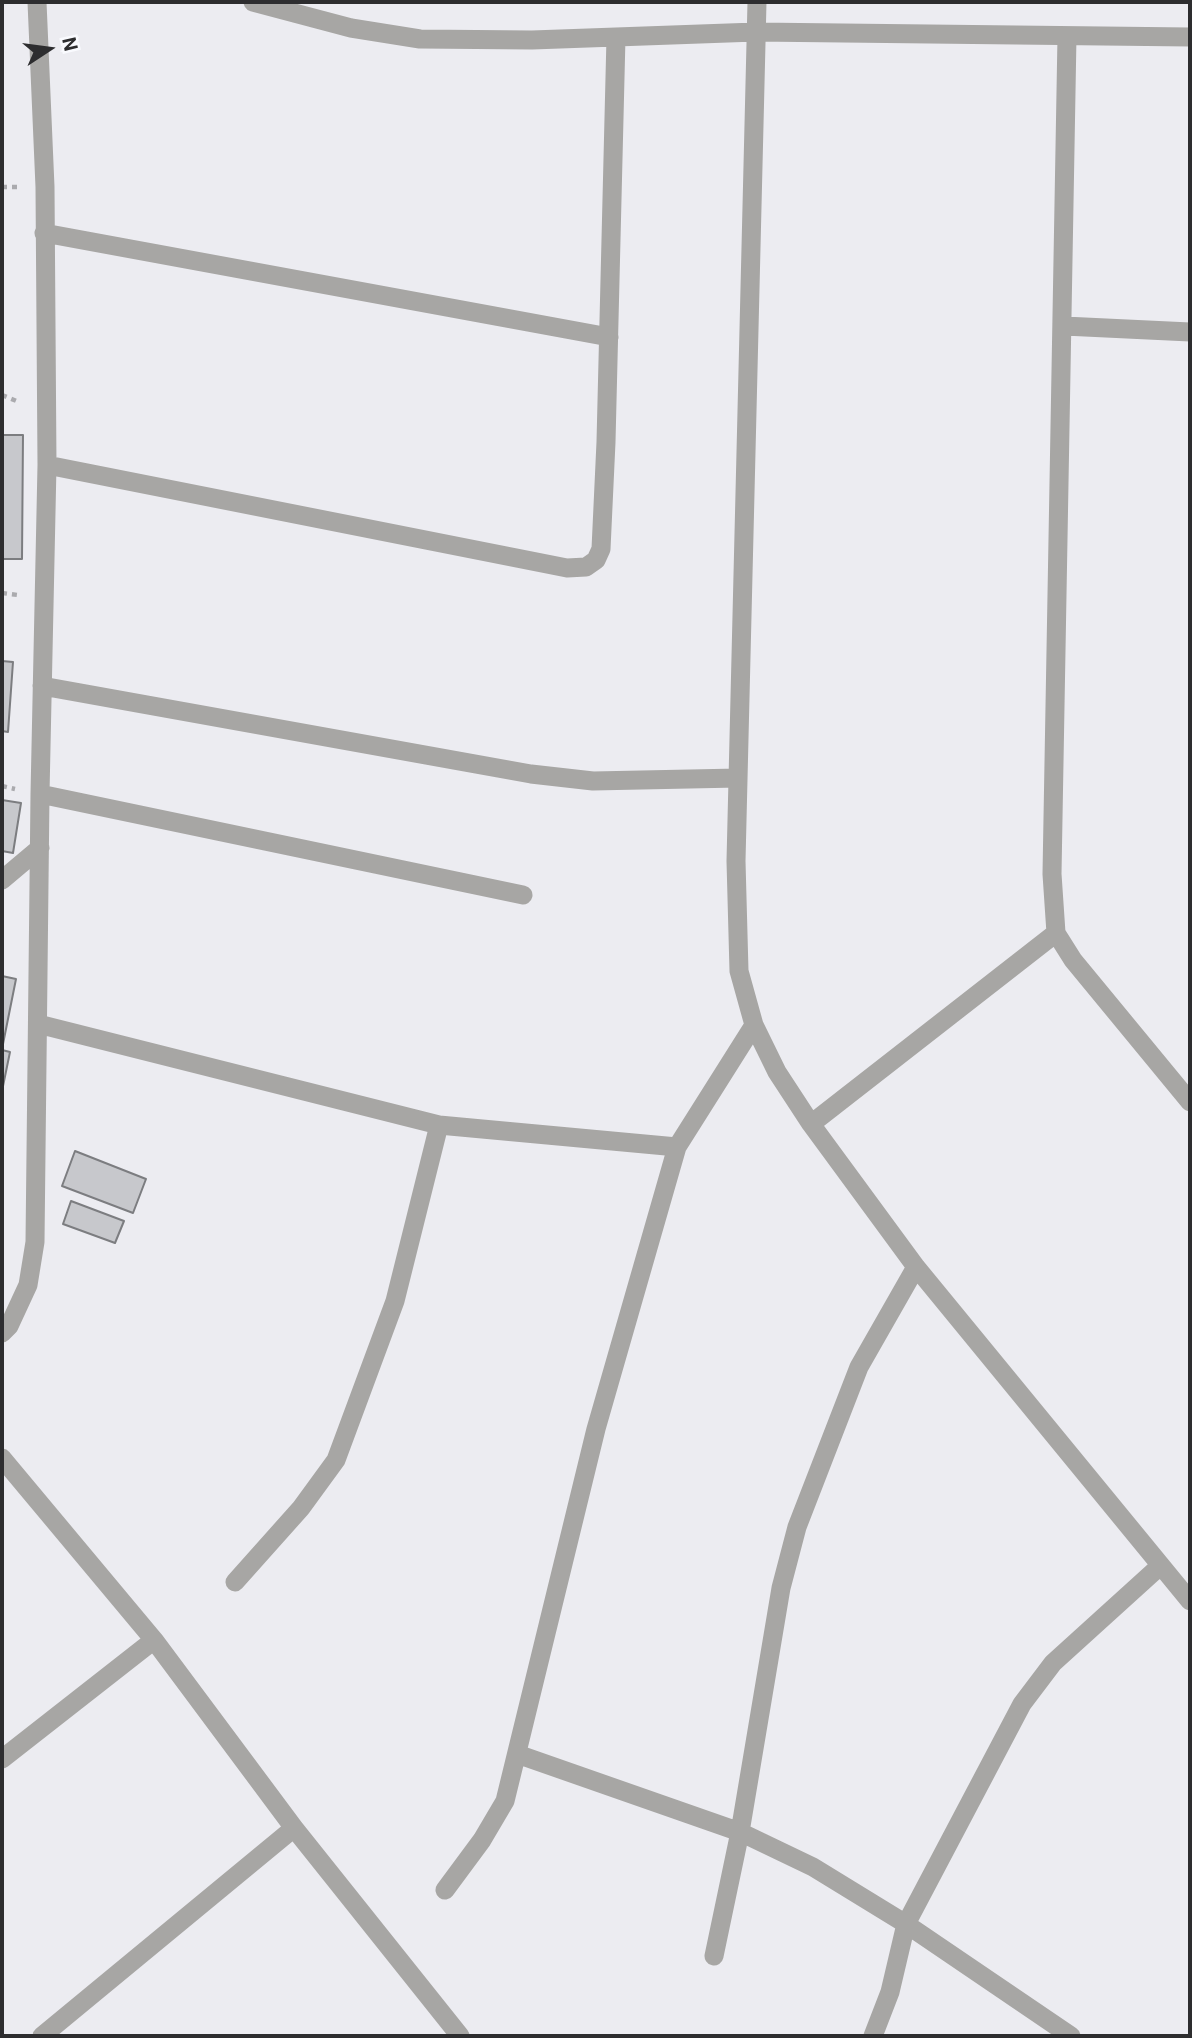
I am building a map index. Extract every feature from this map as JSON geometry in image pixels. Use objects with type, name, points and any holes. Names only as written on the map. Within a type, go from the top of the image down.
[{"type":"street","points":[[2,1333],[15,1315],[28,1285],[35,1242],[47,465],[45,187],[37,2]]},
{"type":"street","points":[[253,2],[351,28],[420,39],[756,32],[1190,37]]},
{"type":"street","points":[[757,2],[736,861],[739,971],[754,1025],[777,1072],[811,1124],[916,1267],[1190,1601]]},
{"type":"street","points":[[1067,36],[1064,326],[1052,874],[1056,933],[1073,960],[1190,1102]]},
{"type":"street","points":[[47,465],[567,568],[586,566],[596,560],[601,549],[616,37]]},
{"type":"street","points":[[44,233],[609,337]]},
{"type":"street","points":[[1064,326],[1190,332]]},
{"type":"street","points":[[42,686],[531,774],[593,781],[738,778]]},
{"type":"street","points":[[40,794],[523,895]]},
{"type":"street","points":[[2,880],[40,848]]},
{"type":"street","points":[[811,1124],[1056,933]]},
{"type":"street","points":[[38,1024],[439,1125],[677,1147]]},
{"type":"street","points":[[445,1890],[482,1840],[505,1801],[596,1429],[677,1147],[754,1025]]},
{"type":"street","points":[[235,1582],[302,1508],[336,1460],[395,1301],[439,1125]]},
{"type":"street","points":[[714,1956],[740,1832],[781,1588],[797,1527],[859,1367],[916,1267]]},
{"type":"street","points":[[2,1458],[154,1640],[294,1828],[453,2034]]},
{"type":"street","points":[[873,2036],[890,1992],[906,1924],[1022,1704],[1053,1663],[1160,1566]]},
{"type":"street","points":[[2,1759],[154,1640]]},
{"type":"street","points":[[517,1754],[740,1832],[813,1867],[906,1924],[1071,2036]]},
{"type":"street","points":[[42,2036],[294,1828]]},
{"type":"building","points":[[2,435],[23,435],[22,559],[2,559]]},
{"type":"building","points":[[2,661],[13,662],[8,732],[2,731]]},
{"type":"building","points":[[2,800],[21,803],[13,853],[2,851]]},
{"type":"building","points":[[2,976],[16,979],[2,1049]]},
{"type":"building","points":[[2,1050],[10,1052],[2,1091]]},
{"type":"building","points":[[75,1151],[146,1179],[133,1213],[62,1186]]},
{"type":"building","points":[[71,1201],[124,1221],[115,1243],[63,1224]]}]
